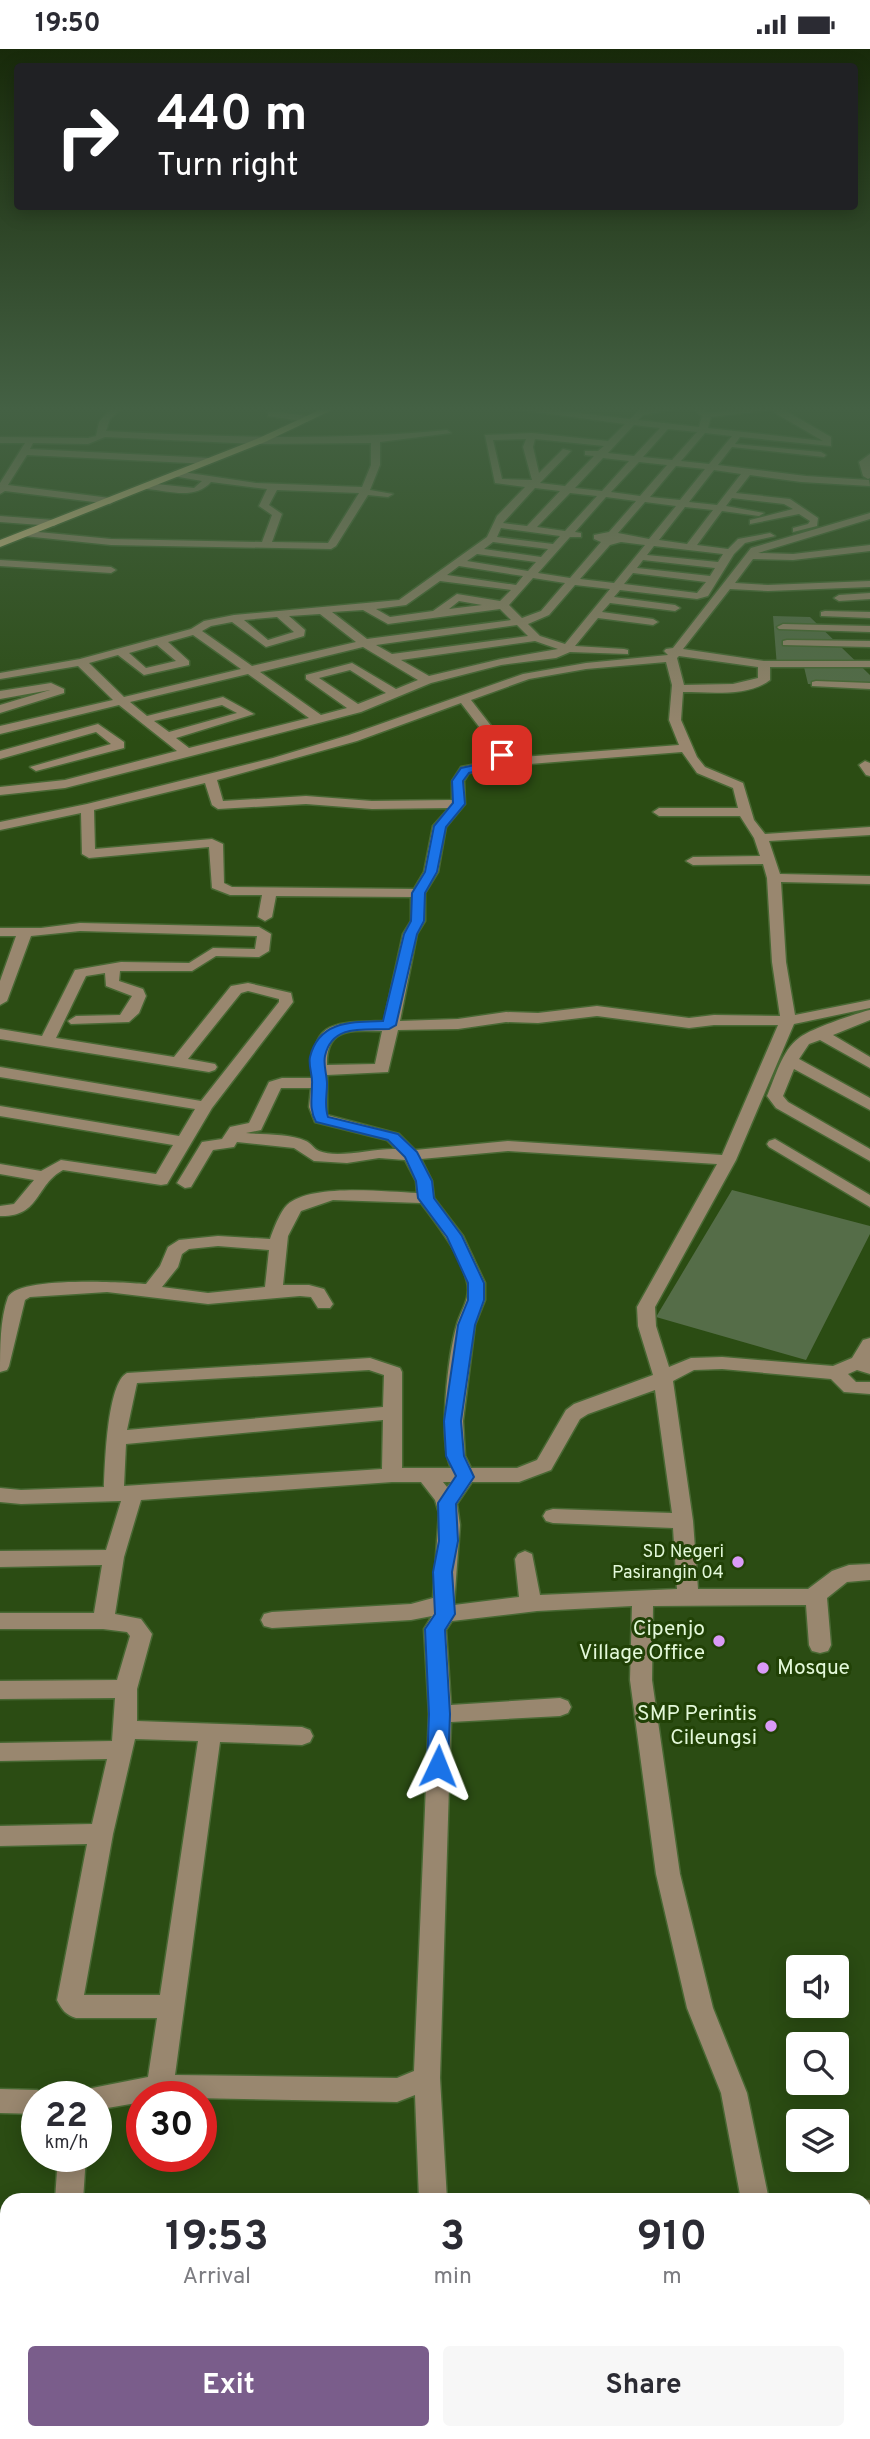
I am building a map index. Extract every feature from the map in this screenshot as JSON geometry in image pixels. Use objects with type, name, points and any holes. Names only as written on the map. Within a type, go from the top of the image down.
[{"type":"main road","points":[[0,544],[65,519]]},
{"type":"street","points":[[0,519],[54,523]]},
{"type":"street","points":[[266,546],[275,519]]},
{"type":"street","points":[[28,534],[111,542],[326,547],[331,546],[350,519]]},
{"type":"street","points":[[380,618],[476,551],[491,538],[503,519]]},
{"type":"street","points":[[530,529],[540,519]]},
{"type":"street","points":[[503,605],[583,519]]},
{"type":"street","points":[[0,730],[365,643],[519,623],[545,613],[626,519]]},
{"type":"street","points":[[0,792],[65,784],[357,709],[427,680],[501,662],[556,655],[568,649],[575,636],[670,519]]},
{"type":"street","points":[[690,547],[711,519]]},
{"type":"street","points":[[457,563],[572,582],[704,594],[730,552],[742,541],[756,519]]},
{"type":"street","points":[[742,541],[812,526],[813,519]]},
{"type":"street","points":[[688,1598],[683,1521],[663,1377],[647,1326],[646,1307],[728,1160],[788,1021],[779,962],[775,878],[761,838],[745,812],[745,801],[739,786],[701,770],[675,720],[678,688],[675,655],[725,586],[760,547],[861,519]]},
{"type":"street","points":[[497,525],[730,552]]},
{"type":"street","points":[[308,537],[336,538]]},
{"type":"street","points":[[491,538],[555,547]]},
{"type":"street","points":[[750,556],[793,557],[869,550]]},
{"type":"street","points":[[476,551],[544,560]]},
{"type":"street","points":[[640,557],[722,566]]},
{"type":"street","points":[[0,563],[111,570]]},
{"type":"street","points":[[630,570],[713,580]]},
{"type":"street","points":[[437,577],[519,588]]},
{"type":"street","points":[[725,586],[768,588],[870,584]]},
{"type":"street","points":[[824,598],[870,596]]},
{"type":"street","points":[[364,606],[388,621],[437,614],[457,597],[503,605],[540,640],[568,649],[675,655],[764,664],[870,662]]},
{"type":"street","points":[[607,599],[675,608]]},
{"type":"street","points":[[0,676],[81,662],[195,631],[208,623],[234,618],[402,603]]},
{"type":"street","points":[[322,610],[365,643],[427,680]]},
{"type":"street","points":[[234,618],[266,644],[300,634],[301,632],[279,614]]},
{"type":"street","points":[[595,614],[653,622]]},
{"type":"street","points":[[825,614],[870,615]]},
{"type":"street","points":[[783,627],[870,629]]},
{"type":"street","points":[[195,631],[318,719]]},
{"type":"street","points":[[390,658],[575,636]]},
{"type":"street","points":[[121,651],[144,672],[185,663],[160,641]]},
{"type":"street","points":[[787,643],[870,644]]},
{"type":"street","points":[[0,826],[210,779],[353,738],[527,676],[560,669],[675,655]]},
{"type":"street","points":[[789,660],[870,662]]},
{"type":"street","points":[[81,662],[120,700],[187,753]]},
{"type":"street","points":[[678,688],[741,687],[758,683],[764,680],[764,664]]},
{"type":"street","points":[[357,709],[310,677],[352,666],[394,693]]},
{"type":"street","points":[[816,684],[870,686]]},
{"type":"street","points":[[0,695],[51,686],[60,691],[0,709]]},
{"type":"street","points":[[464,699],[496,740],[504,762]]},
{"type":"street","points":[[144,720],[223,701],[248,714],[166,737]]},
{"type":"street","points":[[2,752],[98,727],[120,745],[36,767]]},
{"type":"street","points":[[185,1183],[208,1145],[227,1144],[236,1130],[254,1127],[275,1086],[382,1069],[410,934],[418,921],[418,893],[431,872],[440,826],[459,804],[457,781],[465,770],[504,762],[688,748]]},
{"type":"street","points":[[2,752],[65,784]]},
{"type":"street","points":[[210,779],[218,805],[306,800],[372,805],[459,804]]},
{"type":"street","points":[[87,808],[89,854],[212,842],[216,844],[217,885],[230,891],[418,893]]},
{"type":"street","points":[[659,812],[745,812]]},
{"type":"street","points":[[761,838],[870,831]]},
{"type":"street","points":[[693,861],[769,860]]},
{"type":"street","points":[[775,878],[870,880]]},
{"type":"street","points":[[265,917],[270,892]]},
{"type":"street","points":[[0,932],[80,927],[259,930],[264,935],[261,953],[213,952],[197,965],[186,968],[96,968],[77,976],[47,1041]]},
{"type":"street","points":[[0,1001],[25,932]]},
{"type":"street","points":[[76,1021],[124,1019],[131,1013],[139,996],[138,992],[111,983],[113,967]]},
{"type":"street","points":[[0,1211],[15,1212],[23,1208],[51,1168],[73,1165],[161,1180],[205,1106],[286,1002],[286,996],[248,987],[236,989],[178,1062]]},
{"type":"street","points":[[465,1477],[455,1456],[453,1421],[466,1325],[476,1300],[476,1283],[454,1236],[426,1198],[424,1181],[411,1155],[393,1137],[321,1119],[317,1106],[317,1058],[326,1038],[335,1030],[348,1027],[457,1024],[506,1017],[538,1018],[597,1011],[689,1023],[714,1020],[788,1021],[868,1014]]},
{"type":"street","points":[[868,1014],[804,1041],[790,1060],[775,1096],[778,1102],[870,1156]]},
{"type":"street","points":[[818,1033],[870,1063]]},
{"type":"street","points":[[0,1034],[209,1067]]},
{"type":"street","points":[[790,1060],[870,1105]]},
{"type":"street","points":[[0,1072],[205,1106]]},
{"type":"street","points":[[0,1128],[6,1112],[183,1142]]},
{"type":"street","points":[[233,1137],[295,1143],[302,1145],[314,1156],[346,1158],[379,1153],[411,1155],[508,1146],[728,1160]]},
{"type":"street","points":[[775,1144],[870,1202]]},
{"type":"street","points":[[0,1169],[45,1177]]},
{"type":"street","points":[[273,1292],[279,1236],[294,1208],[332,1195],[426,1198]]},
{"type":"street","points":[[151,1290],[169,1267],[174,1251],[185,1244],[218,1241],[278,1245]]},
{"type":"street","points":[[0,1366],[17,1297],[26,1292],[107,1286],[151,1290],[193,1299],[312,1291],[318,1293],[324,1304]]},
{"type":"street","points":[[869,1389],[847,1387],[840,1381],[838,1373],[841,1368],[864,1366],[870,1344]]},
{"type":"street","points":[[103,1621],[124,1493],[116,1438],[128,1380],[134,1377],[370,1364],[393,1372],[392,1475]]},
{"type":"street","points":[[0,1495],[21,1497],[124,1493],[392,1475],[465,1477],[532,1472],[544,1465],[573,1416],[581,1409],[630,1393],[691,1364],[838,1373]]},
{"type":"street","points":[[116,1438],[392,1413]]},
{"type":"street","points":[[427,1475],[447,1503],[449,1541],[443,1572],[444,1608],[435,1629],[440,1714],[427,2078],[433,2193]]},
{"type":"street","points":[[447,1503],[465,1477]]},
{"type":"street","points":[[553,1516],[683,1521]]},
{"type":"street","points":[[0,1559],[114,1557]]},
{"type":"street","points":[[525,1559],[531,1605]]},
{"type":"street","points":[[272,1620],[411,1612],[434,1608],[643,1598],[816,1596],[831,1581],[843,1575],[859,1571],[870,1572]]},
{"type":"street","points":[[816,1596],[820,1644]]},
{"type":"street","points":[[643,1598],[641,1680],[668,1874],[700,2008],[734,2093],[754,2193]]},
{"type":"street","points":[[0,1621],[103,1621],[133,1625],[141,1635],[126,1689],[123,1740],[101,1834],[70,2000],[76,2007],[172,2006]]},
{"type":"street","points":[[0,1690],[126,1689]]},
{"type":"street","points":[[440,1714],[560,1707]]},
{"type":"street","points":[[161,2081],[210,1734]]},
{"type":"street","points":[[0,1752],[210,1734],[302,1736]]},
{"type":"street","points":[[0,1836],[101,1834]]},
{"type":"street","points":[[217,2088],[397,2090],[427,2078]]},
{"type":"street","points":[[0,2101],[21,2102]]},
{"type":"street","points":[[69,2193],[71,2172]]},
{"type":"green space","points":[[773,616],[810,617],[870,675],[870,687],[808,684],[804,667],[777,667]]},
{"type":"green space","points":[[732,1190],[870,1226],[870,1234],[806,1360],[656,1317]]},
{"type":"place","name":"SD Negeri Pasirangin 04","points":[[738,1562]]},
{"type":"place","name":"Cipenjo Village Office","points":[[719,1641]]},
{"type":"place","name":"Mosque","points":[[763,1668]]},
{"type":"place","name":"SMP Perintis Cileungsi","points":[[771,1726]]},
{"type":"route","points":[[438,1766],[440,1714],[435,1629],[445,1614],[443,1572],[449,1541],[447,1503],[465,1477],[455,1456],[453,1421],[460,1360],[466,1325],[476,1300],[476,1283],[454,1236],[426,1198],[424,1181],[411,1155],[393,1137],[360,1127],[327,1123],[318,1115],[317,1097],[320,1083],[317,1058],[326,1038],[335,1030],[389,1025],[410,934],[418,921],[418,893],[431,872],[440,826],[459,804],[457,781],[465,770],[504,762],[502,755]]}]
